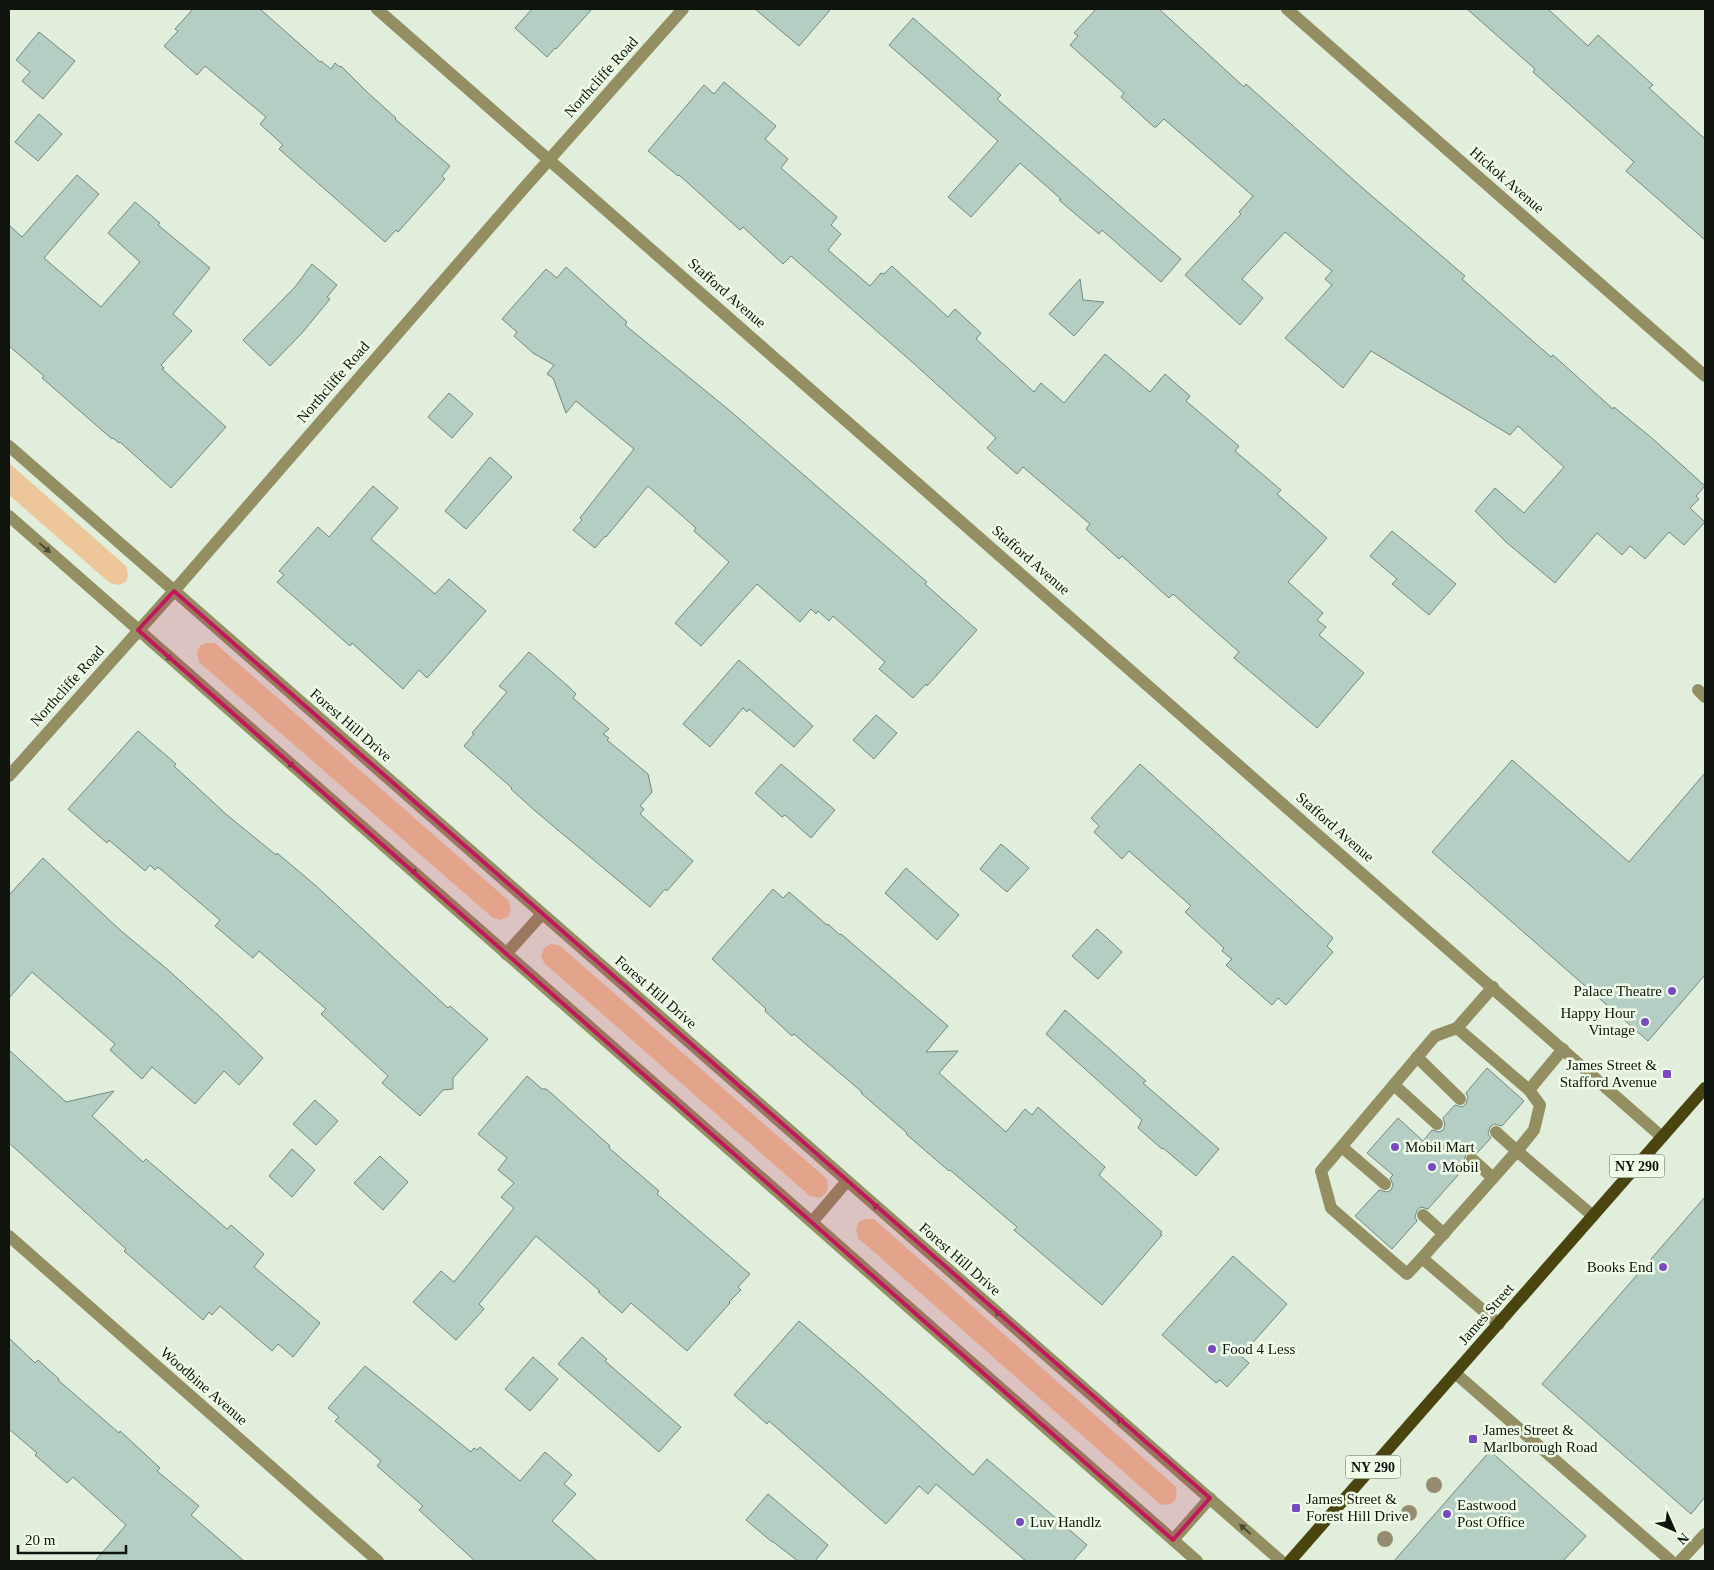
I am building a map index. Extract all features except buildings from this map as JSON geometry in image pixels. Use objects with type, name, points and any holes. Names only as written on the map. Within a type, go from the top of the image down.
[{"type":"main road","name":"James Street","points":[[1290,1561],[1705,1088]]},
{"type":"street","name":"Stafford Avenue","points":[[377,9],[1662,1137]]},
{"type":"street","name":"Northcliffe Road","points":[[9,776],[174,591],[683,9]]},
{"type":"street","name":"Hickok Avenue","points":[[1288,9],[1705,376]]},
{"type":"street","name":"Forest Hill Drive","points":[[9,446],[1281,1561]]},
{"type":"street","points":[[9,516],[1197,1561]]},
{"type":"street","points":[[506,954],[542,914]]},
{"type":"street","points":[[1457,1028],[1529,1090],[1540,1105],[1534,1130],[1407,1274],[1331,1208],[1322,1171],[1435,1036],[1457,1028],[1493,987]]},
{"type":"street","points":[[1529,1090],[1563,1049]]},
{"type":"street","points":[[1417,1057],[1460,1099]]},
{"type":"street","points":[[1394,1085],[1437,1124]]},
{"type":"street","points":[[1496,1132],[1593,1216]]},
{"type":"street","points":[[1342,1147],[1385,1184]]},
{"type":"street","points":[[1472,1158],[1493,1178]]},
{"type":"street","points":[[812,1222],[847,1181]]},
{"type":"street","points":[[1422,1215],[1444,1234]]},
{"type":"street","name":"Woodbine Avenue","points":[[9,1236],[378,1561]]},
{"type":"street","points":[[1422,1258],[1499,1324]]},
{"type":"street","points":[[1455,1373],[1671,1561]]},
{"type":"street","points":[[1173,1540],[1210,1498]]},
{"type":"street","points":[[1680,1561],[1705,1534]]},
{"type":"highlighted area","points":[[174,591],[1210,1498],[1173,1540],[138,630]]},
{"type":"shaded area","points":[[9,463],[126,566],[128,575],[126,582],[118,585],[110,583],[9,495]]},
{"type":"shaded area","points":[[206,643],[215,643],[509,901],[511,910],[508,917],[500,920],[493,918],[199,662],[197,653],[200,646]]},
{"type":"shaded area","points":[[551,944],[559,945],[827,1179],[828,1188],[826,1192],[819,1198],[810,1196],[544,963],[541,955],[544,948]]},
{"type":"shaded area","points":[[865,1219],[874,1219],[1176,1487],[1176,1499],[1174,1502],[1165,1505],[1160,1504],[858,1238],[856,1230],[858,1222]]},
{"type":"place","name":"Palace Theatre","points":[[1672,991]]},
{"type":"place","name":"Happy Hour Vintage","points":[[1645,1022]]},
{"type":"place","name":"James Street & Stafford Avenue","points":[[1667,1074]]},
{"type":"place","name":"Mobil Mart","points":[[1395,1147]]},
{"type":"place","name":"Mobil","points":[[1432,1167]]},
{"type":"place","name":"Books End","points":[[1663,1267]]},
{"type":"place","name":"Food 4 Less","points":[[1212,1349]]},
{"type":"place","name":"James Street & Marlborough Road","points":[[1473,1439]]},
{"type":"place","name":"James Street & Forest Hill Drive","points":[[1296,1508]]},
{"type":"place","name":"Eastwood Post Office","points":[[1447,1514]]},
{"type":"place","name":"Luv Handlz","points":[[1020,1522]]}]
